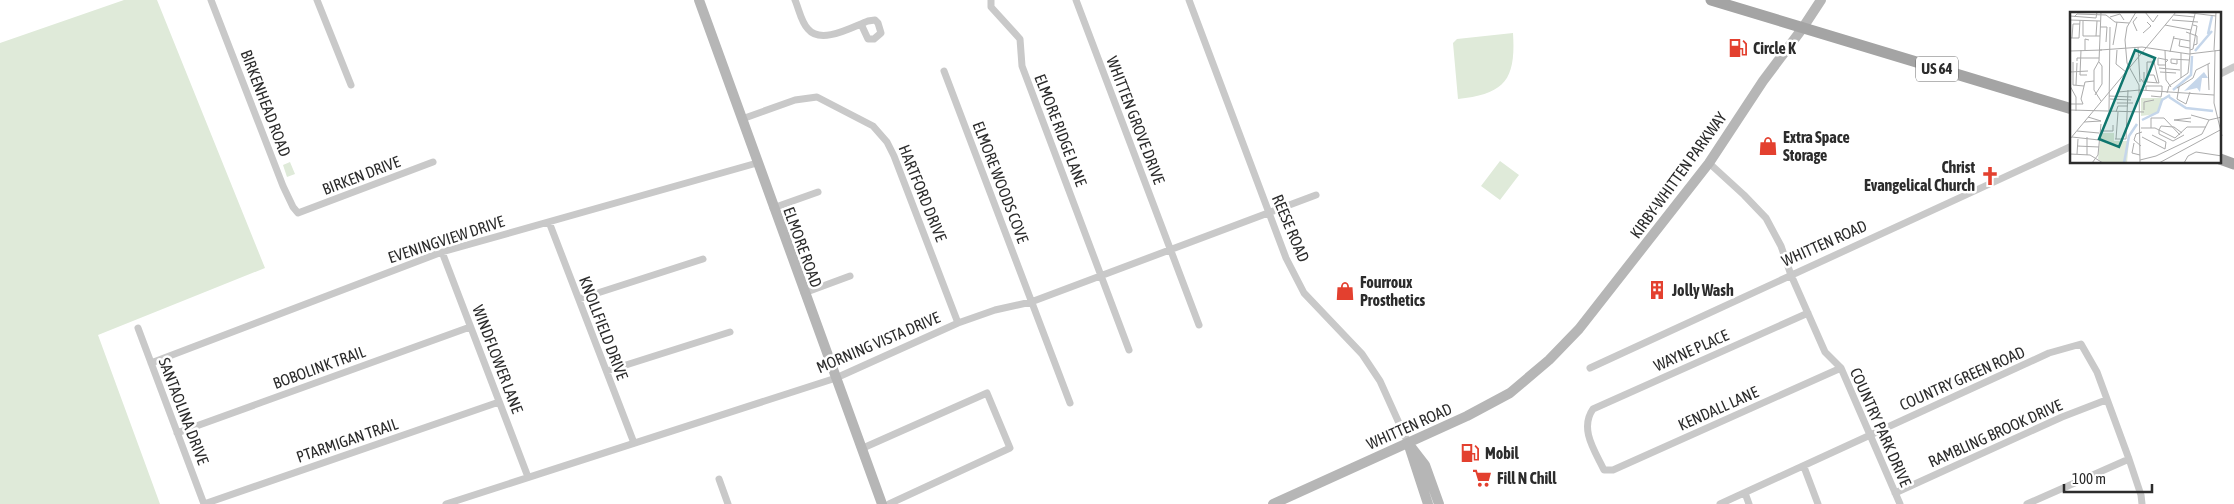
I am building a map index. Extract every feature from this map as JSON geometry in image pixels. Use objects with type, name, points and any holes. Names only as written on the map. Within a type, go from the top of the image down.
[{"type":"main road","name":"ELMORE ROAD","points":[[699,0],[882,504]]},
{"type":"main road","name":"US 64","points":[[1711,0],[2070,108]]},
{"type":"main road","name":"KIRBY-WHITTEN PARKWAY","points":[[1549,360],[1579,329],[1709,163],[1763,81],[1821,0]]},
{"type":"main road","points":[[2222,160],[2234,164]]},
{"type":"main road","name":"WHITTEN ROAD","points":[[1272,504],[1468,416],[1510,393],[1549,360]]},
{"type":"main road","name":"REESE ROAD","points":[[1408,443],[1414,468],[1428,504]]},
{"type":"main road","name":"REESE ROAD","points":[[1408,443],[1425,465],[1439,504]]},
{"type":"street","name":"BIRKENHEAD ROAD","points":[[212,0],[281,181],[293,207],[298,213]]},
{"type":"street","points":[[317,0],[351,86]]},
{"type":"street","points":[[795,0],[806,27],[815,34],[828,35],[861,24]]},
{"type":"street","name":"ELMORE RIDGE LANE","points":[[991,0],[991,8],[1020,39],[1022,66],[1130,350]]},
{"type":"street","name":"WHITTEN GROVE DRIVE","points":[[1076,0],[1200,325]]},
{"type":"street","name":"REESE ROAD","points":[[1189,0],[1267,213],[1286,258],[1304,293],[1361,352],[1380,381],[1408,443]]},
{"type":"street","points":[[2222,73],[2234,68]]},
{"type":"street","name":"ELMORE WOODS COVE","points":[[944,71],[1070,403]]},
{"type":"street","name":"HARTFORD DRIVE","points":[[742,119],[795,100],[817,97],[873,126],[888,142],[958,322]]},
{"type":"street","name":"WHITTEN ROAD","points":[[1590,368],[2070,147]]},
{"type":"street","name":"BIRKEN DRIVE","points":[[298,213],[433,162]]},
{"type":"street","name":"EVENINGVIEW DRIVE","points":[[151,363],[442,252],[757,163]]},
{"type":"street","name":"COUNTRY PARK DRIVE","points":[[1709,163],[1766,218],[1781,246],[1825,352],[1841,368],[1900,504]]},
{"type":"street","points":[[773,208],[818,192]]},
{"type":"street","name":"MORNING VISTA DRIVE","points":[[446,504],[836,378],[958,322],[995,310],[1031,302],[1316,195]]},
{"type":"street","name":"KNOLLFIELD DRIVE","points":[[549,222],[634,443]]},
{"type":"street","name":"WINDFLOWER LANE","points":[[442,252],[528,477]]},
{"type":"street","points":[[578,299],[702,259]]},
{"type":"street","points":[[804,292],[850,276]]},
{"type":"street","name":"WAYNE PLACE","points":[[1604,470],[1587,432],[1588,416],[1593,409],[1808,313]]},
{"type":"street","name":"BOBOLINK TRAIL","points":[[177,433],[470,327]]},
{"type":"street","name":"SANTAOLINA DRIVE","points":[[138,328],[204,504]]},
{"type":"street","points":[[607,371],[730,332]]},
{"type":"street","name":"COUNTRY GREEN ROAD","points":[[1720,504],[2049,354],[2081,344],[2097,372],[2106,400]]},
{"type":"street","name":"KENDALL LANE","points":[[1604,470],[1613,470],[1841,368]]},
{"type":"street","points":[[863,448],[987,393],[1010,448],[889,504]]},
{"type":"street","points":[[2106,400],[2129,459],[2141,495],[2142,504]]},
{"type":"street","name":"RAMBLING BROOK DRIVE","points":[[1895,493],[2062,417],[2106,400]]},
{"type":"street","name":"PTARMIGAN TRAIL","points":[[204,504],[499,402]]},
{"type":"street","points":[[2027,504],[2129,459]]},
{"type":"street","points":[[1804,467],[1818,504]]},
{"type":"street","points":[[719,479],[728,504]]},
{"type":"street","points":[[1744,493],[1749,504]]},
{"type":"green space","points":[[124,0],[157,0],[265,268],[98,335],[160,504],[0,504],[0,43]]},
{"type":"green space","points":[[1513,33],[1512,62],[1504,82],[1487,93],[1458,99],[1453,43],[1457,39]]},
{"type":"green space","points":[[1500,161],[1519,175],[1500,200],[1481,186]]},
{"type":"green space","points":[[290,162],[295,174],[287,177],[283,165]]},
{"type":"place","name":"Circle K","points":[[1738,48]]},
{"type":"place","name":"Extra Space Storage","points":[[1768,146]]},
{"type":"place","name":"Christ Evangelical Church","points":[[1990,176]]},
{"type":"place","name":"Jolly Wash","points":[[1657,290]]},
{"type":"place","name":"Fourroux Prosthetics","points":[[1345,291]]},
{"type":"place","name":"Mobil","points":[[1470,453]]},
{"type":"place","name":"Fill N Chill","points":[[1482,478]]}]
